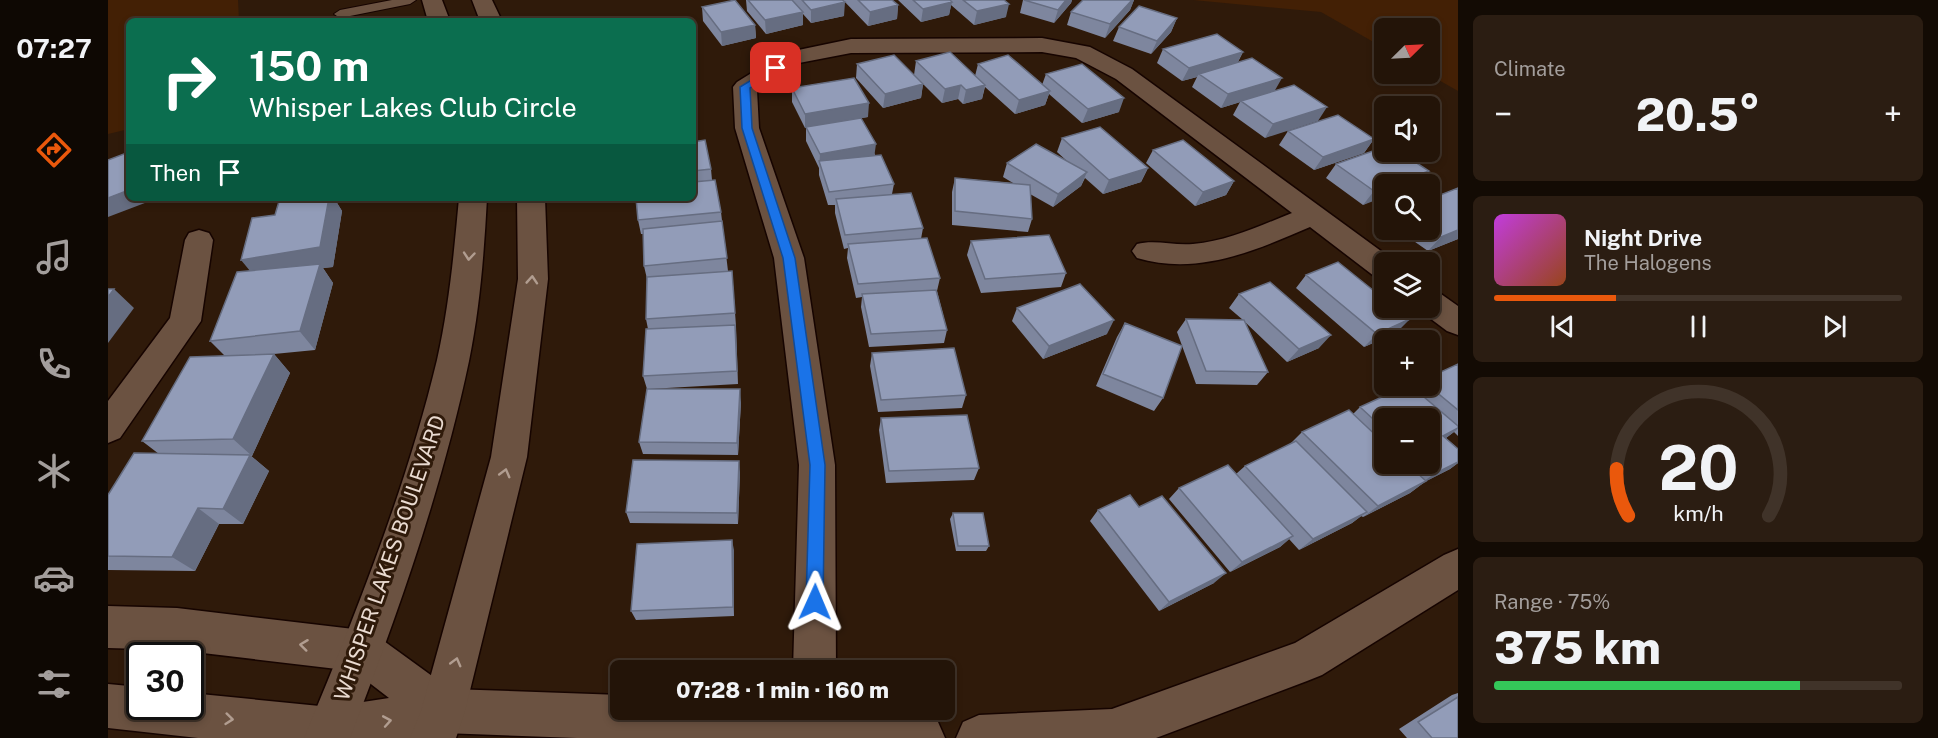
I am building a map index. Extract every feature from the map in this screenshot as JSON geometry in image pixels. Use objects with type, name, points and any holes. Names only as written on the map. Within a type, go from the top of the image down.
[{"type":"street","points":[[432,0],[438,18]]},
{"type":"street","points":[[482,0],[490,18]]},
{"type":"street","points":[[814,660],[817,465],[789,258],[747,128],[745,87],[792,58],[851,46],[1042,45],[1082,52],[1124,74],[1374,261]]},
{"type":"street","name":"WHISPER LAKES BOULEVARD","points":[[328,734],[363,651],[427,459],[453,360],[467,279],[473,201]]},
{"type":"street","points":[[438,724],[509,458],[533,279],[531,201]]},
{"type":"street","points":[[1147,252],[1172,258],[1212,254],[1313,215]]},
{"type":"street","points":[[108,428],[185,321],[199,240]]},
{"type":"street","points":[[1440,310],[1458,323]]},
{"type":"street","points":[[979,738],[1112,732],[1307,660],[1458,568]]},
{"type":"street","points":[[108,627],[177,629],[363,651],[438,724]]},
{"type":"street","points":[[108,706],[328,734],[438,724],[812,724],[922,738]]},
{"type":"lane","points":[[337,0],[341,17],[410,0]]},
{"type":"shaded area","points":[[108,0],[238,0],[239,18],[126,18],[126,130],[108,134]]},
{"type":"shaded area","points":[[1193,0],[1458,0],[1458,91],[1440,81],[1440,18],[1374,18],[1374,42],[1321,12]]},
{"type":"building","points":[[735,0],[755,25],[721,32],[702,7]]},
{"type":"building","points":[[748,0],[792,0],[803,12],[765,20]]},
{"type":"building","points":[[802,0],[842,0],[845,2],[811,10]]},
{"type":"building","points":[[858,0],[892,0],[898,5],[870,12]]},
{"type":"building","points":[[913,0],[950,0],[952,2],[923,9]]},
{"type":"building","points":[[963,0],[1004,0],[1009,4],[977,11]]},
{"type":"building","points":[[1024,0],[1066,0],[1058,10]]},
{"type":"building","points":[[1083,0],[1132,0],[1110,24],[1071,12]]},
{"type":"building","points":[[1139,6],[1177,18],[1157,41],[1119,27]]},
{"type":"building","points":[[1217,34],[1243,52],[1189,68],[1163,49]]},
{"type":"building","points":[[950,52],[985,85],[966,90],[961,85],[945,89],[916,61]]},
{"type":"building","points":[[894,55],[923,84],[885,94],[857,64]]},
{"type":"building","points":[[1008,55],[1050,91],[1019,100],[978,64]]},
{"type":"building","points":[[1252,58],[1282,78],[1228,94],[1199,74]]},
{"type":"building","points":[[1082,64],[1124,98],[1088,109],[1046,74]]},
{"type":"building","points":[[854,78],[869,103],[805,114],[792,88]]},
{"type":"building","points":[[1294,85],[1327,107],[1273,124],[1241,101]]},
{"type":"building","points":[[1338,115],[1374,139],[1323,157],[1288,131]]},
{"type":"building","points":[[861,118],[876,144],[820,154],[806,127]]},
{"type":"building","points":[[1100,127],[1148,168],[1109,180],[1062,138]]},
{"type":"building","points":[[705,140],[711,169],[696,171],[696,142]]},
{"type":"building","points":[[1183,140],[1234,181],[1203,192],[1153,150]]},
{"type":"building","points":[[1036,144],[1087,172],[1058,194],[1007,163]]},
{"type":"building","points":[[1374,151],[1374,162],[1415,162],[1429,171],[1420,174],[1374,174],[1374,191],[1336,164]]},
{"type":"building","points":[[126,153],[126,191],[108,198],[108,160]]},
{"type":"building","points":[[881,155],[894,184],[829,192],[819,161]]},
{"type":"building","points":[[955,178],[1030,185],[1032,219],[955,211]]},
{"type":"building","points":[[715,180],[721,212],[638,220],[636,201],[696,201],[696,182]]},
{"type":"building","points":[[1458,188],[1458,230],[1441,237],[1440,236],[1440,195]]},
{"type":"building","points":[[911,193],[923,228],[845,235],[836,199]]},
{"type":"building","points":[[279,201],[328,201],[320,247],[241,260],[252,218],[275,215]]},
{"type":"building","points":[[722,221],[727,258],[644,266],[643,229]]},
{"type":"building","points":[[1049,235],[1066,273],[985,279],[971,241]]},
{"type":"building","points":[[927,238],[940,278],[858,284],[848,244]]},
{"type":"building","points":[[1338,262],[1374,291],[1374,318],[1410,319],[1386,330],[1374,332],[1306,275]]},
{"type":"building","points":[[320,264],[300,331],[210,341],[237,272]]},
{"type":"building","points":[[732,271],[735,313],[646,319],[647,277]]},
{"type":"building","points":[[1270,282],[1331,335],[1299,349],[1239,294]]},
{"type":"building","points":[[1080,284],[1114,320],[1049,346],[1017,308]]},
{"type":"building","points":[[108,289],[114,289],[108,297]]},
{"type":"building","points":[[936,290],[947,330],[871,334],[862,294]]},
{"type":"building","points":[[1186,319],[1244,320],[1268,372],[1206,371]]},
{"type":"building","points":[[1125,323],[1182,346],[1163,398],[1103,374]]},
{"type":"building","points":[[735,325],[737,371],[643,376],[646,329]]},
{"type":"building","points":[[954,348],[966,395],[881,400],[872,353]]},
{"type":"building","points":[[274,354],[233,439],[142,441],[190,357]]},
{"type":"building","points":[[1458,364],[1458,410],[1440,395],[1440,372]]},
{"type":"building","points":[[647,389],[740,389],[737,443],[639,442]]},
{"type":"building","points":[[1384,396],[1423,396],[1437,408],[1374,408],[1374,420],[1360,407]]},
{"type":"building","points":[[1349,410],[1374,434],[1374,474],[1418,474],[1426,481],[1378,506],[1302,432]]},
{"type":"building","points":[[1440,411],[1458,426],[1443,436],[1458,449],[1458,462],[1440,471]]},
{"type":"building","points":[[967,415],[979,468],[889,471],[881,418]]},
{"type":"building","points":[[1296,441],[1367,512],[1313,539],[1245,466]]},
{"type":"building","points":[[134,453],[250,455],[223,509],[198,508],[172,557],[108,556],[108,495]]},
{"type":"building","points":[[633,460],[739,461],[737,513],[626,512]]},
{"type":"building","points":[[1228,465],[1293,536],[1242,562],[1179,488]]},
{"type":"building","points":[[1130,495],[1139,507],[1162,496],[1226,573],[1169,602],[1098,510]]},
{"type":"building","points":[[953,513],[983,513],[989,546],[958,546]]},
{"type":"building","points":[[732,540],[733,607],[631,611],[637,544]]},
{"type":"building","points":[[1458,697],[1458,738],[1432,738],[1418,722]]},
{"type":"route","points":[[776,68],[745,87],[747,128],[789,258],[817,465],[815,602]]}]
